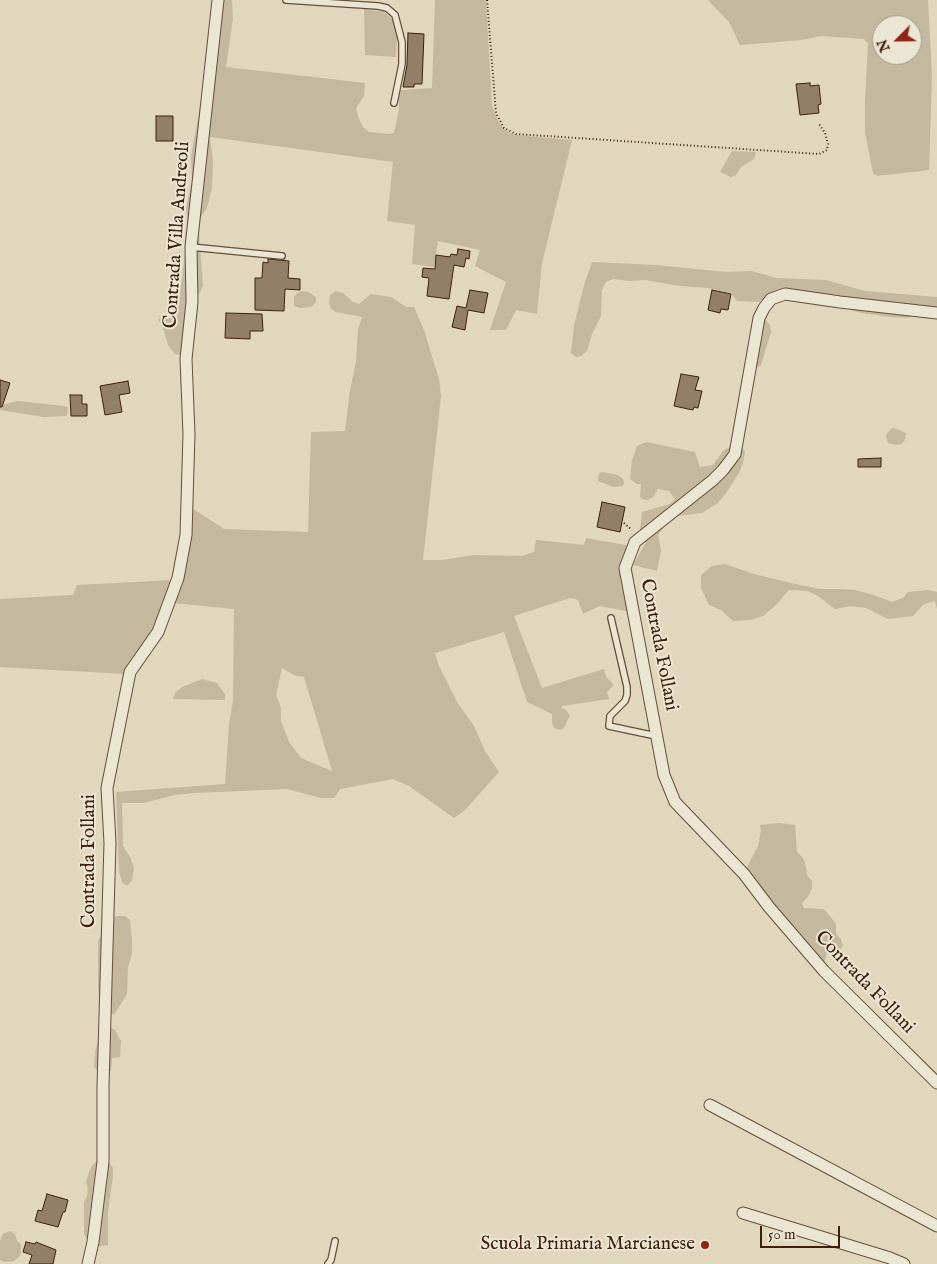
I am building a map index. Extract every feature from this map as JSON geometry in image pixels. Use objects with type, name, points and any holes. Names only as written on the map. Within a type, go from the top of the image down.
[{"type":"street","name":"Contrada Villa Andreoli","points":[[188,472],[189,434],[186,358],[192,302],[191,246],[218,0]]},
{"type":"street","name":"Contrada Follani","points":[[937,313],[784,294],[771,299],[759,318],[736,454],[713,480],[635,542],[626,568],[664,775],[675,802],[744,874],[769,907],[824,971],[937,1083]]},
{"type":"street","name":"Contrada Follani","points":[[88,1264],[93,1242],[103,1162],[110,843],[107,788],[130,672],[158,632],[178,578],[186,535],[188,472]]},
{"type":"street","points":[[710,1105],[937,1226]]},
{"type":"street","points":[[743,1213],[904,1264]]},
{"type":"lane","points":[[286,0],[378,6],[387,8],[395,15],[402,42],[402,64],[394,103]]},
{"type":"lane","points":[[191,246],[282,256]]},
{"type":"lane","points":[[611,618],[627,687],[627,695],[625,700],[610,716],[609,726],[657,736]]},
{"type":"lane","points":[[328,1264],[331,1260],[335,1241]]},
{"type":"path","points":[[487,0],[496,113],[504,128],[516,134],[819,154],[827,150],[828,144],[825,133],[819,124]]},
{"type":"shaded area","points":[[213,0],[232,0],[233,19],[226,67],[365,83],[364,96],[356,109],[359,119],[363,127],[369,132],[389,134],[394,133],[401,90],[432,88],[435,0],[486,0],[492,106],[499,123],[508,132],[516,135],[572,140],[542,263],[537,314],[516,310],[506,330],[490,330],[506,282],[475,266],[480,250],[438,241],[434,267],[412,264],[415,225],[387,221],[393,162],[210,137],[213,161],[212,188],[207,208],[200,218],[199,233],[203,286],[193,300],[183,355],[175,354],[168,345],[158,319],[177,318],[188,228],[186,208],[192,181],[191,156],[210,53]]},
{"type":"shaded area","points":[[708,0],[928,0],[932,76],[929,170],[877,176],[873,173],[865,133],[868,44],[864,39],[821,36],[802,40],[740,45],[729,22]]},
{"type":"shaded area","points":[[364,9],[384,12],[395,24],[397,37],[396,57],[365,55]]},
{"type":"shaded area","points":[[732,151],[756,152],[754,159],[741,167],[736,175],[731,177],[720,172]]},
{"type":"shaded area","points":[[592,262],[656,265],[726,272],[752,271],[776,278],[826,280],[865,291],[937,297],[937,316],[921,314],[907,318],[861,313],[815,299],[777,293],[758,302],[737,301],[731,293],[708,288],[680,286],[645,280],[613,279],[606,282],[602,290],[601,316],[592,334],[587,351],[581,356],[576,357],[571,353],[574,325]]},
{"type":"shaded area","points":[[302,291],[316,297],[316,302],[311,307],[300,308],[294,306],[294,297]]},
{"type":"shaded area","points":[[336,291],[343,293],[353,302],[359,304],[371,294],[391,297],[406,307],[414,307],[424,330],[439,379],[441,396],[423,560],[442,560],[474,555],[522,556],[534,552],[536,540],[584,545],[586,538],[631,546],[629,553],[631,612],[600,606],[583,614],[578,600],[570,598],[514,616],[542,688],[604,669],[606,677],[614,685],[607,692],[609,699],[562,706],[561,708],[565,709],[570,715],[564,728],[560,730],[554,728],[552,714],[527,702],[504,632],[435,653],[439,666],[457,702],[474,726],[485,751],[499,772],[465,810],[454,818],[409,786],[393,779],[340,789],[334,798],[321,798],[287,789],[195,793],[175,795],[144,803],[122,803],[123,846],[134,868],[132,880],[128,885],[123,884],[119,872],[116,792],[225,784],[229,725],[233,700],[234,609],[173,603],[192,508],[224,529],[308,532],[311,432],[345,431],[350,390],[356,362],[358,329],[362,317],[336,312],[331,309],[329,303],[330,295]],"holes":[[[282,668],[296,676],[304,677],[332,771],[301,758],[289,742],[281,721],[281,708],[276,695]]]},
{"type":"shaded area","points":[[765,319],[770,325],[771,332],[761,365],[755,369],[761,321]]},
{"type":"shaded area","points":[[18,401],[68,407],[67,416],[44,417],[0,410],[2,405]]},
{"type":"shaded area","points":[[894,428],[906,433],[905,440],[901,444],[888,443],[886,436]]},
{"type":"shaded area","points":[[646,442],[695,452],[700,467],[713,465],[724,450],[736,444],[740,444],[745,452],[739,473],[718,503],[702,513],[678,516],[663,528],[658,535],[661,551],[657,571],[633,565],[645,544],[644,536],[640,529],[642,512],[670,504],[675,499],[669,491],[658,489],[653,497],[648,500],[642,499],[640,496],[641,484],[637,484],[630,479],[632,460],[637,446]]},
{"type":"shaded area","points":[[599,473],[618,475],[623,479],[623,486],[613,487],[598,481]]},
{"type":"shaded area","points":[[725,564],[754,574],[800,585],[821,589],[855,590],[892,602],[903,598],[908,592],[928,590],[937,592],[937,609],[935,601],[924,604],[913,616],[888,619],[866,608],[851,606],[835,609],[808,591],[789,590],[763,616],[750,620],[733,621],[721,610],[709,605],[701,588],[701,575],[712,566]]},
{"type":"shaded area","points":[[174,580],[152,634],[125,674],[0,667],[0,599],[73,595],[77,585]]},
{"type":"shaded area","points":[[202,679],[217,683],[225,694],[225,700],[173,699],[175,693],[182,687]]},
{"type":"shaded area","points":[[779,823],[795,825],[797,852],[803,858],[807,875],[812,881],[809,895],[802,904],[804,908],[824,909],[836,924],[836,934],[841,939],[843,946],[840,950],[829,948],[822,968],[780,929],[768,914],[746,869],[758,846],[760,825]]},
{"type":"shaded area","points":[[125,916],[130,920],[132,954],[128,967],[127,994],[114,1015],[103,1006],[98,989],[98,942],[104,928],[113,917]]},
{"type":"shaded area","points":[[102,1023],[115,1030],[121,1041],[120,1057],[112,1058],[111,1071],[102,1072],[94,1067],[95,1053]]},
{"type":"shaded area","points":[[98,1159],[107,1160],[113,1168],[113,1176],[108,1212],[108,1245],[95,1247],[89,1243],[84,1234],[84,1202],[87,1196],[86,1182],[88,1175]]},
{"type":"shaded area","points":[[10,1231],[15,1234],[17,1241],[21,1245],[20,1256],[14,1261],[4,1262],[0,1260],[0,1241],[3,1234]]},
{"type":"building","points":[[408,33],[424,34],[422,84],[414,84],[414,87],[403,87],[407,65]]},
{"type":"building","points":[[810,83],[810,86],[819,85],[821,104],[818,105],[819,113],[800,115],[796,84]]},
{"type":"building","points":[[156,116],[173,116],[173,141],[156,141]]},
{"type":"building","points":[[458,249],[470,251],[469,259],[466,258],[464,267],[454,265],[449,299],[427,296],[429,278],[422,277],[423,268],[435,269],[436,255],[450,257],[451,254],[457,255]]},
{"type":"building","points":[[268,259],[289,261],[288,278],[300,279],[300,290],[285,289],[284,311],[255,310],[255,278],[262,278],[263,262],[268,263]]},
{"type":"building","points":[[470,290],[488,293],[484,313],[468,310],[465,330],[452,327],[457,306],[466,308]]},
{"type":"building","points":[[712,290],[731,294],[728,310],[721,309],[720,313],[708,310]]},
{"type":"building","points":[[226,313],[262,314],[263,331],[250,331],[250,339],[225,338]]},
{"type":"building","points":[[681,374],[699,377],[695,390],[702,391],[698,408],[694,407],[693,410],[674,406]]},
{"type":"building","points":[[0,380],[10,383],[2,407],[0,407]]},
{"type":"building","points":[[128,381],[130,393],[119,395],[122,412],[105,415],[100,386]]},
{"type":"building","points":[[70,395],[82,395],[82,404],[87,404],[87,416],[71,416]]},
{"type":"building","points":[[881,458],[881,467],[858,467],[858,459]]},
{"type":"building","points":[[602,502],[625,507],[620,532],[597,527]]},
{"type":"building","points":[[47,1194],[68,1200],[58,1227],[35,1221],[38,1210],[42,1211]]},
{"type":"building","points":[[26,1242],[35,1244],[36,1242],[56,1250],[53,1264],[29,1264],[32,1255],[23,1252]]},
{"type":"place","name":"Scuola Primaria Marcianese","points":[[705,1245]]}]
